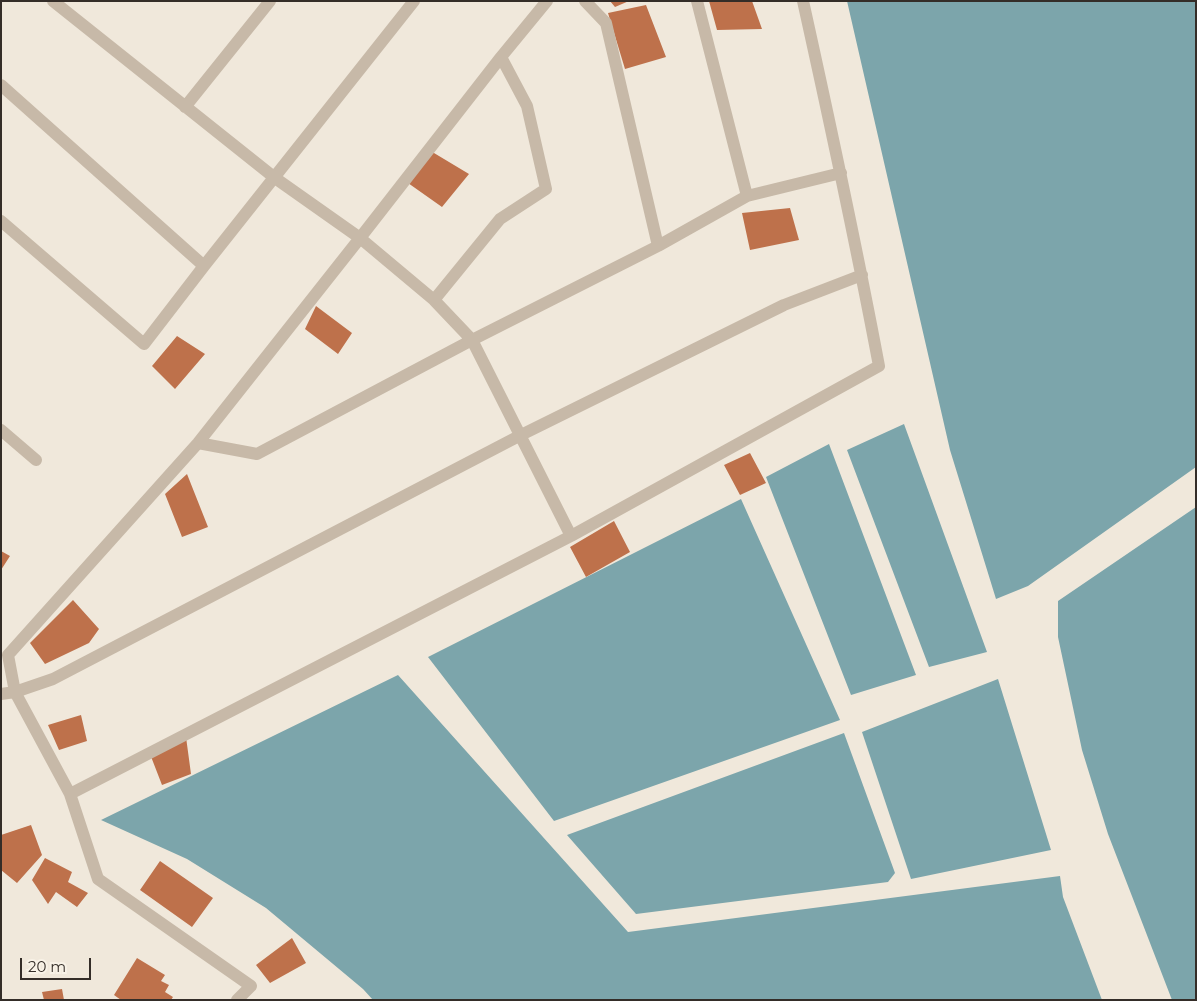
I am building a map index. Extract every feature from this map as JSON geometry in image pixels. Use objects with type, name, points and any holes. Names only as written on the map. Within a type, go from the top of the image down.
[{"type":"street","points":[[53,1],[274,178],[360,238],[434,300],[472,340],[571,536]]},
{"type":"street","points":[[1,221],[144,344],[414,1]]},
{"type":"street","points":[[237,1000],[251,986],[98,879],[70,794],[16,692],[8,655],[198,443],[547,1]]},
{"type":"street","points":[[586,1],[606,23],[658,246]]},
{"type":"street","points":[[697,1],[747,196]]},
{"type":"street","points":[[70,794],[571,536],[879,366],[841,173],[803,1]]},
{"type":"street","points":[[185,107],[263,4]]},
{"type":"street","points":[[434,300],[500,219],[546,189],[527,106],[501,57]]},
{"type":"street","points":[[1,85],[204,266]]},
{"type":"street","points":[[198,443],[257,454],[472,340],[658,246],[747,196],[841,173]]},
{"type":"street","points":[[1,694],[16,692],[53,679],[521,435],[784,305],[862,275]]},
{"type":"street","points":[[1,430],[36,460]]},
{"type":"water","points":[[847,1],[1196,1],[1196,467],[1028,586],[996,599],[950,450]]},
{"type":"water","points":[[904,424],[987,652],[929,667],[847,450]]},
{"type":"water","points":[[829,444],[916,675],[851,695],[766,477]]},
{"type":"water","points":[[741,499],[840,720],[554,821],[428,657]]},
{"type":"water","points":[[1196,507],[1196,1000],[1172,1000],[1108,834],[1082,750],[1058,637],[1058,601]]},
{"type":"water","points":[[398,675],[628,932],[1060,876],[1063,897],[1102,1000],[373,1000],[363,989],[266,908],[187,859],[101,820]]},
{"type":"water","points":[[998,679],[1051,850],[911,879],[862,732]]},
{"type":"water","points":[[844,733],[895,873],[888,882],[636,914],[567,835]]},
{"type":"building","points":[[610,1],[629,1],[615,7]]},
{"type":"building","points":[[709,1],[752,1],[762,29],[717,30]]},
{"type":"building","points":[[646,5],[666,57],[625,69],[608,13]]},
{"type":"building","points":[[429,150],[469,174],[442,207],[408,183]]},
{"type":"building","points":[[790,208],[799,240],[750,250],[742,213]]},
{"type":"building","points":[[316,306],[352,333],[338,354],[305,329]]},
{"type":"building","points":[[177,336],[205,354],[175,389],[152,366]]},
{"type":"building","points":[[750,453],[766,483],[740,495],[724,465]]},
{"type":"building","points":[[187,474],[208,527],[182,537],[165,494]]},
{"type":"building","points":[[614,521],[630,552],[586,577],[570,547]]},
{"type":"building","points":[[1,551],[10,556],[1,570]]},
{"type":"building","points":[[73,600],[99,629],[89,643],[45,664],[30,643]]},
{"type":"building","points":[[81,715],[87,741],[59,750],[48,725]]},
{"type":"building","points":[[186,737],[191,774],[162,785],[150,754]]},
{"type":"building","points":[[31,825],[42,855],[17,883],[1,870],[1,835]]},
{"type":"building","points":[[45,858],[72,872],[68,882],[88,893],[77,907],[56,892],[48,904],[32,880]]},
{"type":"building","points":[[160,861],[213,898],[192,927],[140,890]]},
{"type":"building","points":[[292,938],[306,963],[270,983],[256,965]]},
{"type":"building","points":[[137,958],[165,975],[161,981],[169,985],[165,992],[173,997],[171,1000],[121,1000],[114,995]]},
{"type":"building","points":[[62,989],[64,1000],[44,1000],[42,992]]}]
